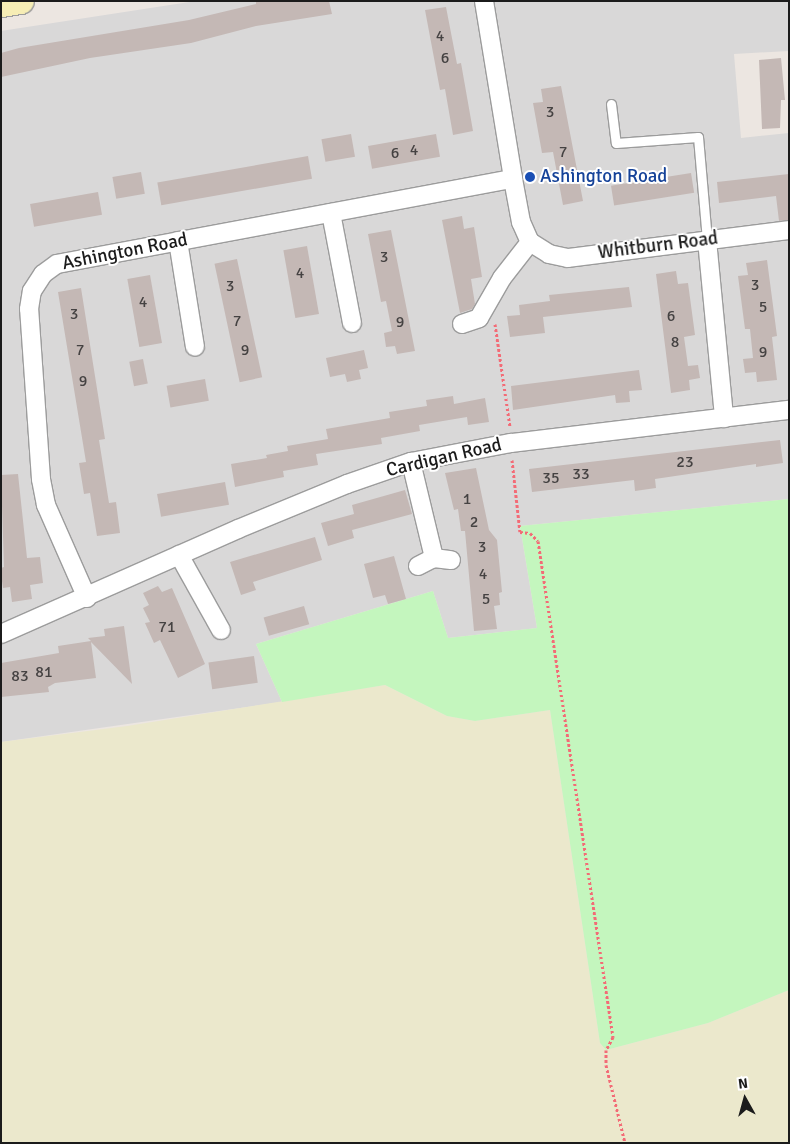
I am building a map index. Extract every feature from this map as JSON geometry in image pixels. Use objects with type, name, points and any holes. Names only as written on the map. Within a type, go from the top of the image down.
[{"type":"street","points":[[1,4],[21,1]]},
{"type":"street","points":[[462,324],[479,318],[493,294],[530,242],[521,222],[484,1]]},
{"type":"street","name":"Ashington Road","points":[[87,598],[46,505],[30,298],[37,281],[57,264],[513,179]]},
{"type":"street","points":[[331,213],[352,323]]},
{"type":"street","name":"Whitburn Road","points":[[530,242],[549,254],[568,258],[789,230]]},
{"type":"street","points":[[707,240],[724,418]]},
{"type":"street","points":[[178,241],[195,347]]},
{"type":"street","name":"Cardigan Road","points":[[1,634],[87,598],[179,555],[347,484],[411,462],[511,444],[789,410]]},
{"type":"street","points":[[411,462],[443,559],[418,566]]},
{"type":"street","points":[[179,555],[221,630]]},
{"type":"lane","points":[[611,104],[616,143],[698,137],[707,240]]},
{"type":"path","points":[[493,294],[520,532],[530,534],[538,541],[613,1037],[606,1050],[606,1065],[625,1143]]},
{"type":"shaded area","points":[[196,1],[789,1],[789,51],[734,54],[741,138],[789,133],[789,499],[520,526],[537,628],[448,638],[433,591],[256,644],[282,702],[1,742],[1,31]]},
{"type":"shaded area","points":[[385,685],[447,716],[475,721],[550,710],[600,1043],[606,1050],[708,1023],[789,990],[789,1143],[1,1143],[1,742],[127,726]]},
{"type":"green space","points":[[789,499],[789,990],[708,1023],[606,1050],[600,1043],[550,710],[475,721],[447,716],[385,685],[282,702],[256,644],[433,591],[448,638],[537,628],[520,526]]},
{"type":"building","points":[[256,1],[329,1],[332,14],[256,26],[191,43],[90,58],[1,77],[1,53],[19,48],[189,20],[256,4]]},
{"type":"building","points":[[446,7],[457,64],[461,63],[473,131],[453,135],[445,89],[440,90],[425,10]]},
{"type":"building","points":[[781,58],[785,100],[781,100],[780,128],[762,129],[759,60]]},
{"type":"building","points":[[561,86],[583,201],[563,205],[553,152],[542,153],[533,103],[543,102],[541,89]]},
{"type":"building","points":[[351,134],[355,157],[325,162],[321,139]]},
{"type":"building","points":[[436,134],[440,157],[372,169],[368,146]]},
{"type":"building","points":[[308,156],[312,179],[161,205],[157,183]]},
{"type":"building","points":[[141,172],[145,194],[116,199],[112,177]]},
{"type":"building","points":[[691,173],[694,193],[614,205],[611,186]]},
{"type":"building","points":[[789,174],[789,220],[779,221],[776,196],[719,203],[717,182]]},
{"type":"building","points":[[98,192],[102,215],[34,227],[30,204]]},
{"type":"building","points":[[462,216],[464,229],[474,227],[482,277],[471,279],[475,304],[472,309],[460,313],[442,220]]},
{"type":"building","points":[[391,230],[415,351],[397,354],[395,346],[386,347],[384,333],[392,331],[386,301],[381,302],[368,234]]},
{"type":"building","points":[[307,246],[319,314],[295,318],[283,250]]},
{"type":"building","points":[[237,259],[262,377],[240,382],[215,264]]},
{"type":"building","points":[[767,260],[777,336],[772,337],[777,380],[757,382],[756,372],[745,373],[743,359],[753,358],[750,329],[745,329],[738,276],[748,275],[746,263]]},
{"type":"building","points":[[676,271],[678,284],[688,283],[695,335],[684,337],[688,366],[698,365],[700,378],[689,380],[690,390],[671,393],[656,274]]},
{"type":"building","points":[[150,275],[162,343],[139,347],[127,279]]},
{"type":"building","points":[[629,287],[632,307],[543,317],[545,333],[510,337],[507,316],[520,315],[519,305],[550,301],[549,295]]},
{"type":"building","points":[[81,288],[105,439],[99,440],[109,503],[116,502],[120,533],[97,536],[90,493],[84,494],[79,463],[86,462],[58,292]]},
{"type":"building","points":[[364,350],[368,368],[359,370],[361,379],[347,382],[345,374],[330,377],[326,358]]},
{"type":"building","points":[[143,359],[148,384],[134,386],[129,362]]},
{"type":"building","points":[[639,370],[642,390],[629,391],[630,402],[616,403],[615,395],[513,410],[511,386]]},
{"type":"building","points":[[205,379],[209,401],[170,407],[167,386]]},
{"type":"building","points":[[453,396],[454,404],[485,398],[489,422],[468,425],[467,417],[419,425],[420,431],[381,438],[382,444],[316,454],[318,465],[283,471],[284,477],[235,487],[231,464],[267,458],[266,455],[288,451],[287,446],[328,439],[326,429],[390,418],[389,412],[427,406],[426,400]]},
{"type":"building","points":[[780,440],[783,463],[756,467],[756,464],[655,479],[656,488],[635,491],[634,480],[532,492],[529,469]]},
{"type":"building","points":[[476,468],[489,530],[497,540],[502,592],[499,593],[500,605],[494,606],[497,629],[474,631],[465,531],[461,531],[458,509],[454,510],[445,473]]},
{"type":"building","points":[[18,474],[27,558],[40,557],[43,583],[30,585],[32,599],[12,602],[10,587],[3,588],[1,574],[1,568],[4,567],[1,475]]},
{"type":"building","points":[[225,482],[229,505],[161,517],[157,494]]},
{"type":"building","points":[[405,490],[412,514],[352,530],[354,538],[328,546],[321,523],[354,514],[352,505]]},
{"type":"building","points":[[315,537],[322,560],[253,582],[256,590],[241,595],[230,562]]},
{"type":"building","points":[[394,556],[406,599],[388,604],[385,595],[373,598],[364,564]]},
{"type":"building","points":[[158,586],[162,592],[172,588],[205,664],[178,678],[160,640],[154,643],[145,623],[150,622],[143,608],[149,605],[143,593]]},
{"type":"building","points":[[304,606],[309,624],[269,636],[264,618]]},
{"type":"building","points":[[124,626],[132,684],[91,642],[96,678],[55,683],[48,687],[49,692],[1,697],[1,663],[59,653],[58,646],[91,641],[88,638],[105,636],[104,629]]},
{"type":"building","points":[[254,656],[258,683],[212,689],[208,662]]},
{"type":"place","name":"Ashington Road","points":[[530,177]]}]
